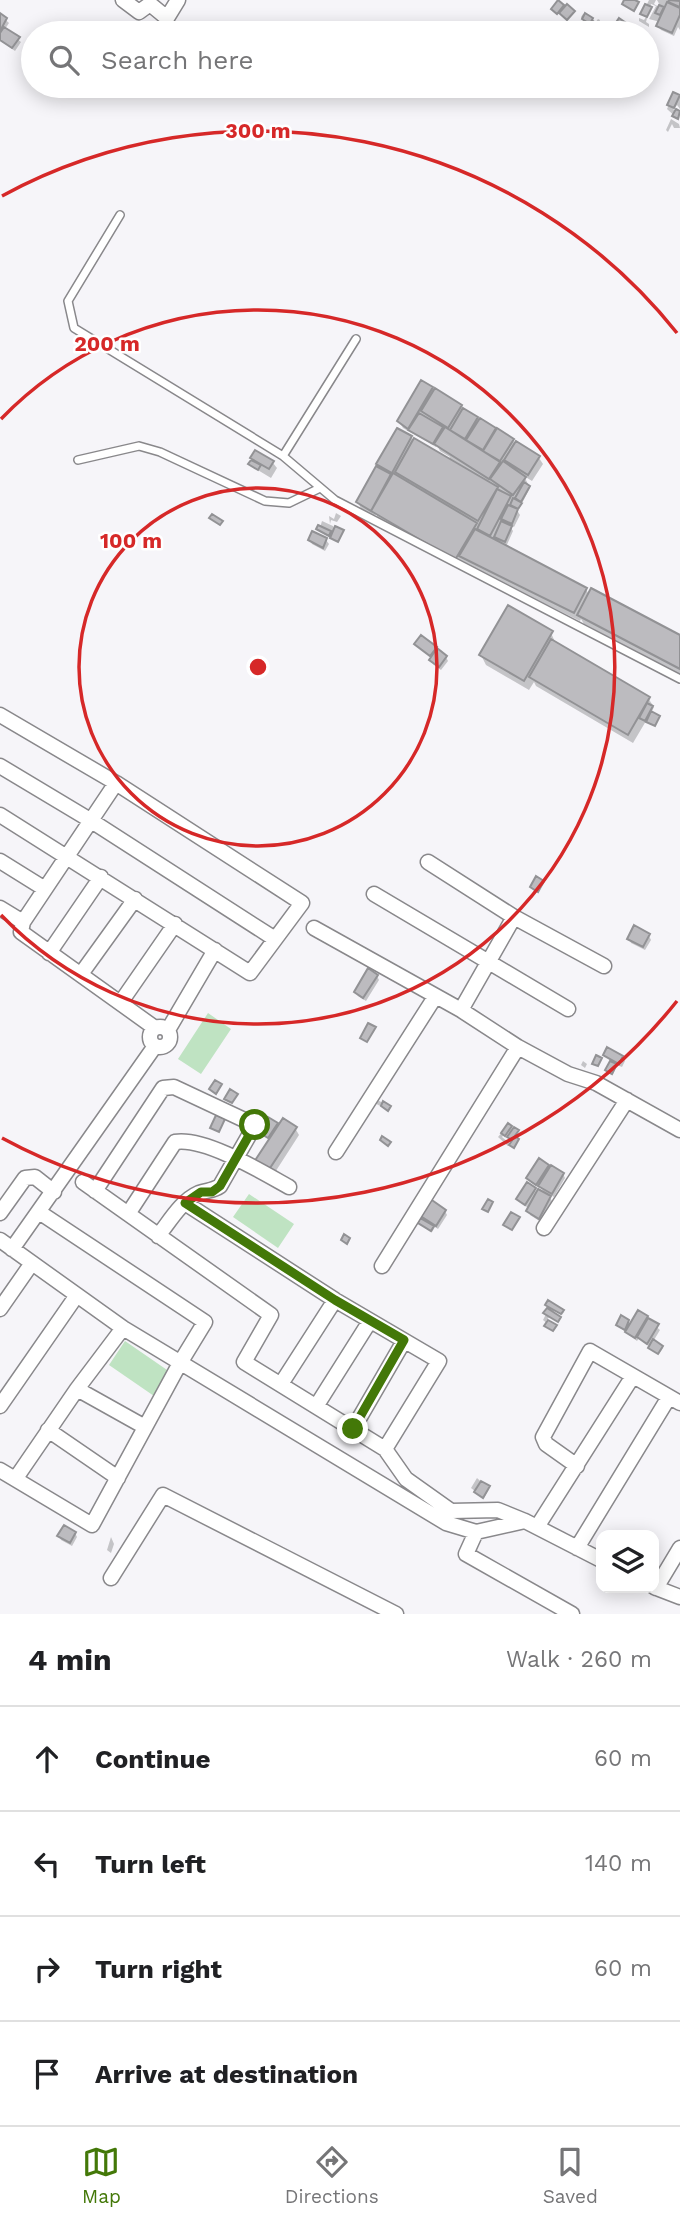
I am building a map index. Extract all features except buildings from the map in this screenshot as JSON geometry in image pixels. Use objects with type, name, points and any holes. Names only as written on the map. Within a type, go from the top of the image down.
[{"type":"street","points":[[122,0],[139,12],[150,4],[167,18],[178,0]]},
{"type":"street","points":[[0,715],[116,783],[302,903],[250,973],[0,814]]},
{"type":"street","points":[[0,766],[90,820],[275,939]]},
{"type":"street","points":[[12,1249],[155,1046],[162,1047],[168,1043],[170,1037],[21,932],[23,922],[116,783]]},
{"type":"street","points":[[0,861],[45,889]]},
{"type":"street","points":[[428,862],[514,917],[604,966]]},
{"type":"street","points":[[49,953],[101,877]]},
{"type":"street","points":[[374,894],[568,1009]]},
{"type":"street","points":[[81,974],[135,899]]},
{"type":"street","points":[[0,908],[23,922]]},
{"type":"street","points":[[461,1010],[514,917]]},
{"type":"street","points":[[121,1002],[175,924]]},
{"type":"street","points":[[314,928],[461,1010],[568,1074],[596,1083],[680,1129]]},
{"type":"street","points":[[161,1029],[215,950]]},
{"type":"street","points":[[336,1152],[435,997]]},
{"type":"street","points":[[382,1266],[518,1046]]},
{"type":"street","points":[[158,1236],[185,1203],[201,1192],[212,1192],[220,1186],[255,1125],[174,1087],[163,1088],[89,1186],[158,1236],[271,1315],[244,1362],[385,1449],[406,1479],[451,1511],[498,1510],[596,1558]]},
{"type":"street","points":[[544,1228],[628,1100]]},
{"type":"street","points":[[128,1214],[175,1142],[187,1140],[235,1158],[289,1187]]},
{"type":"street","points":[[0,1213],[25,1178],[35,1177],[54,1192]]},
{"type":"street","points":[[185,1203],[335,1300],[439,1361],[385,1449]]},
{"type":"street","points":[[0,1470],[92,1525],[205,1322],[39,1212]]},
{"type":"street","points":[[0,1240],[123,1328],[180,1363],[446,1523],[476,1532],[531,1524],[577,1465],[633,1376]]},
{"type":"street","points":[[0,1309],[32,1263]]},
{"type":"street","points":[[0,1406],[77,1295]]},
{"type":"street","points":[[281,1384],[335,1300]]},
{"type":"street","points":[[317,1405],[370,1321]]},
{"type":"street","points":[[16,1478],[123,1328]]},
{"type":"street","points":[[353,1429],[404,1340]]},
{"type":"street","points":[[577,1465],[545,1444],[542,1437],[590,1351],[675,1400],[577,1548]]},
{"type":"street","points":[[77,1389],[145,1427]]},
{"type":"street","points":[[48,1430],[118,1478]]},
{"type":"street","points":[[111,1578],[163,1495],[396,1614]]},
{"type":"street","points":[[476,1532],[466,1554],[572,1614]]},
{"type":"street","points":[[659,1581],[680,1548]]},
{"type":"street","points":[[659,1589],[680,1597]]},
{"type":"lane","points":[[120,215],[68,301],[74,328],[283,456],[335,500],[680,679]]},
{"type":"lane","points":[[283,456],[356,339]]},
{"type":"lane","points":[[78,460],[139,446],[160,452],[265,502],[289,503],[320,488]]},
{"type":"green space","points":[[208,1013],[231,1029],[201,1074],[178,1059]]},
{"type":"green space","points":[[249,1194],[294,1224],[278,1248],[233,1217]]},
{"type":"green space","points":[[125,1341],[170,1372],[154,1396],[109,1365]]},
{"type":"route","points":[[255,1125],[220,1186],[212,1192],[201,1192],[185,1203],[335,1300],[404,1340],[353,1429]]}]
